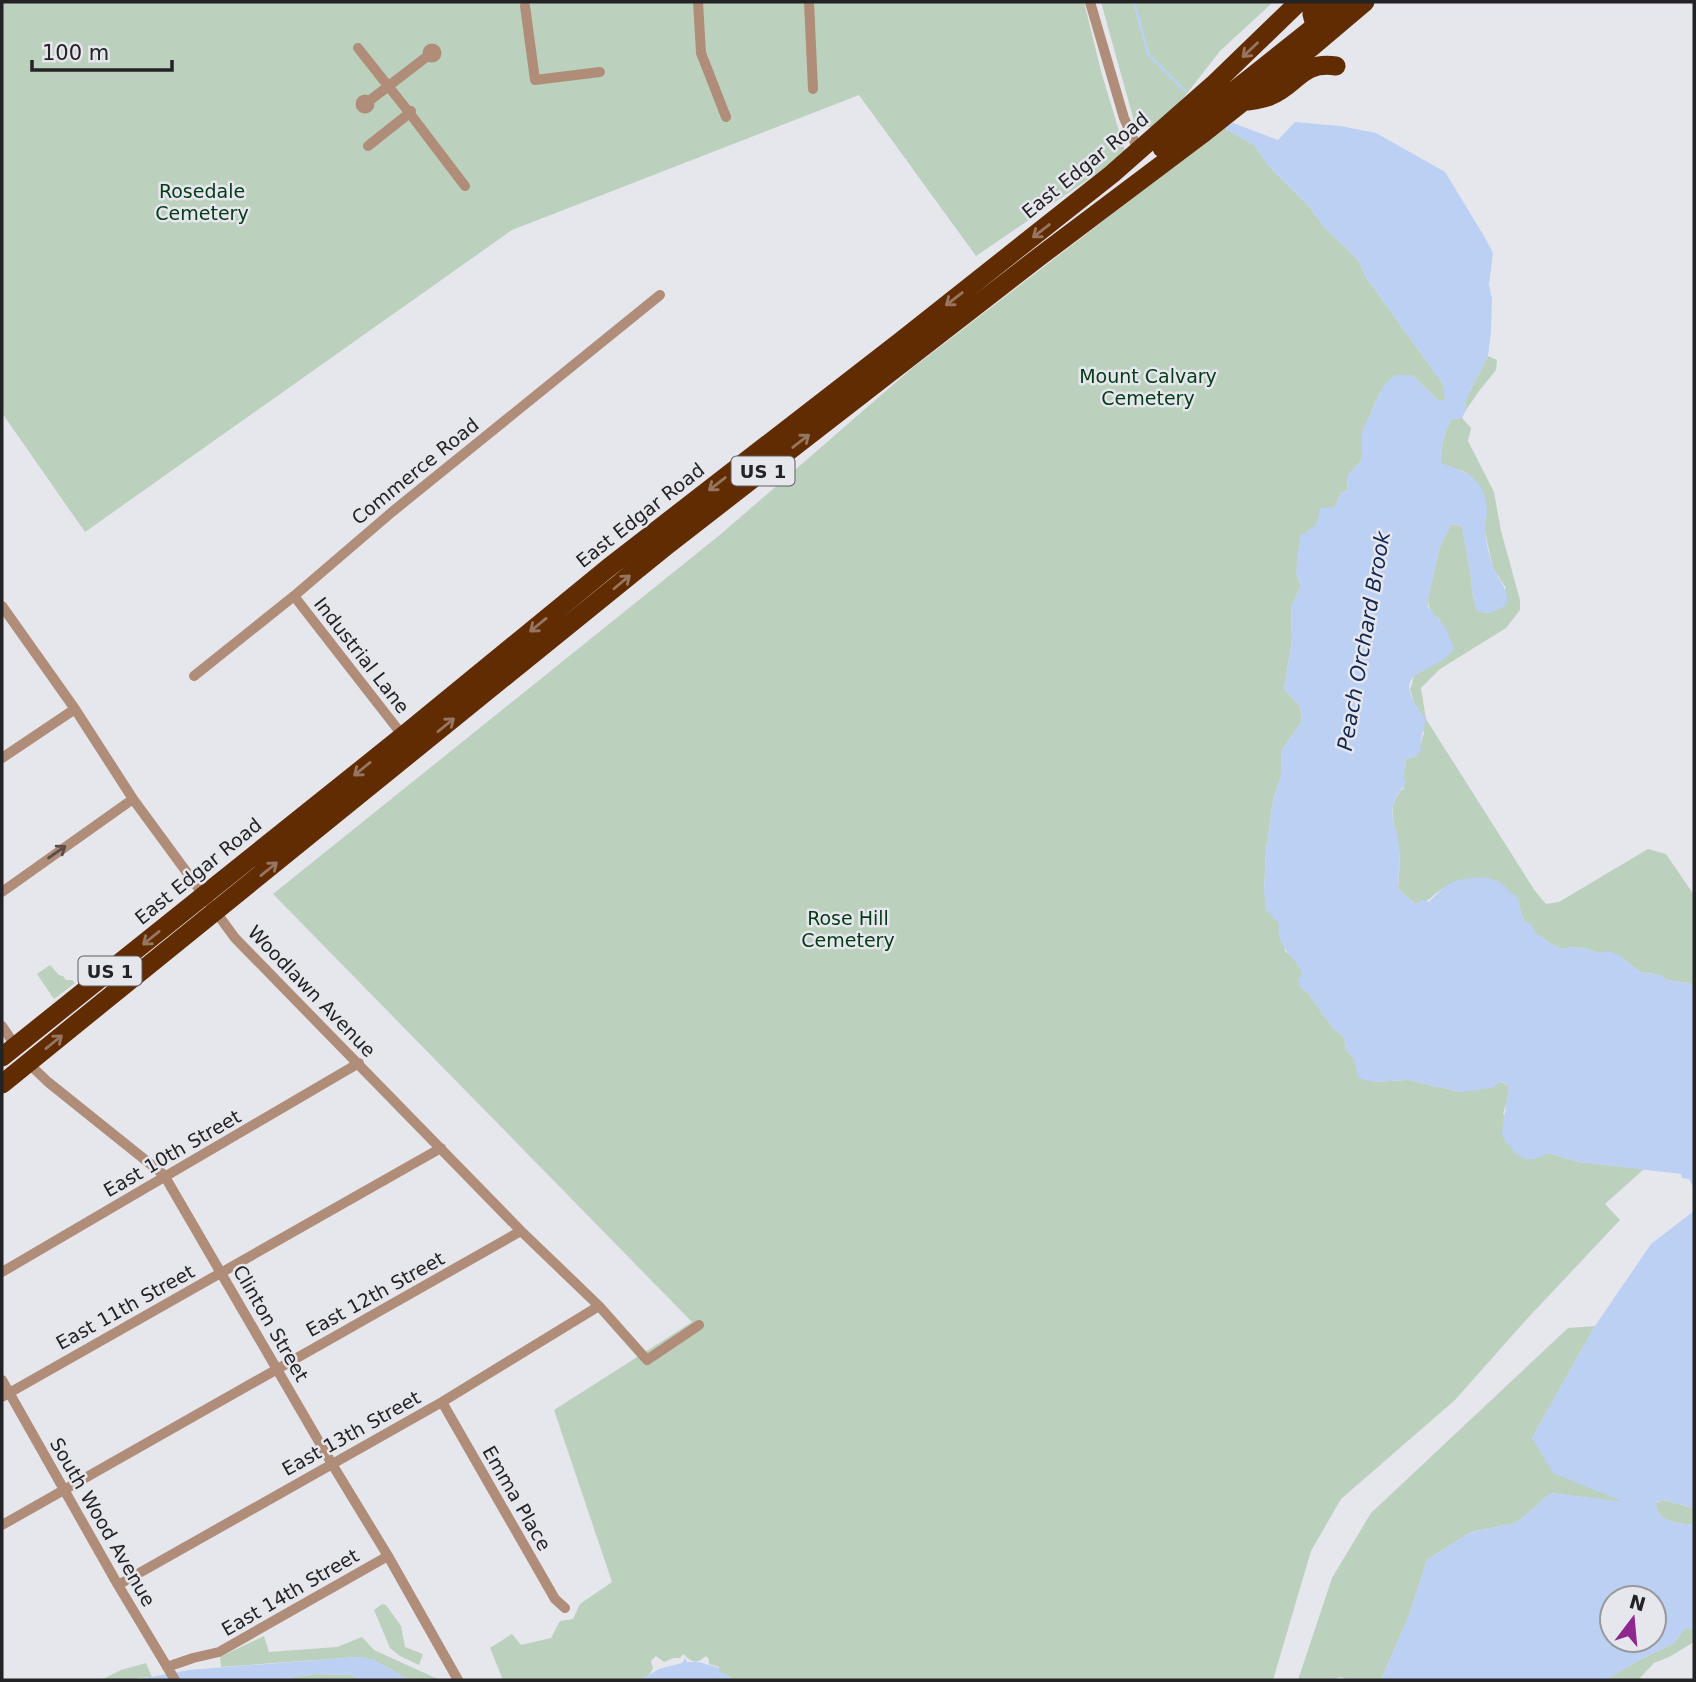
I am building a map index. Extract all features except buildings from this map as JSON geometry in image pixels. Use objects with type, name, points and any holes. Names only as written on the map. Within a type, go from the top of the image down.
[{"type":"highway","name":"East Edgar Road","points":[[9,1052],[608,568],[1073,206],[1139,152],[1230,70],[1298,2]]},
{"type":"highway","points":[[1317,33],[1312,14],[1319,2]]},
{"type":"highway","points":[[1073,206],[1135,169],[1317,33],[1343,2]]},
{"type":"highway","name":"US 1","points":[[2,1084],[666,546],[1201,135],[1317,33],[1364,2]]},
{"type":"highway","points":[[1240,103],[1272,96],[1314,66],[1336,65]]},
{"type":"street","points":[[698,2],[701,53],[726,117]]},
{"type":"street","points":[[809,2],[813,89]]},
{"type":"street","points":[[1090,2],[1124,118],[1139,152]]},
{"type":"street","points":[[525,6],[535,80],[600,72]]},
{"type":"street","points":[[358,48],[465,186]]},
{"type":"street","points":[[369,102],[429,55]]},
{"type":"street","points":[[368,146],[409,114]]},
{"type":"street","name":"Commerce Road","points":[[194,676],[660,295]]},
{"type":"street","name":"Industrial Lane","points":[[294,596],[403,736]]},
{"type":"street","name":"Woodlawn Avenue","points":[[2,606],[6,622],[75,709],[133,799],[237,940],[599,1306],[647,1360],[699,1325]]},
{"type":"street","points":[[2,758],[75,709]]},
{"type":"street","points":[[2,892],[133,799]]},
{"type":"street","name":"Clinton Street","points":[[2,1026],[9,1052],[28,1063],[165,1177],[458,1680]]},
{"type":"street","name":"East 10th Street","points":[[2,1272],[359,1063]]},
{"type":"street","name":"East 11th Street","points":[[5,1395],[441,1148]]},
{"type":"street","name":"East 12th Street","points":[[2,1525],[522,1231]]},
{"type":"street","name":"East 13th Street","points":[[118,1585],[442,1402],[599,1306]]},
{"type":"street","name":"South Wood Avenue","points":[[2,1380],[5,1395],[64,1490],[170,1673]]},
{"type":"street","name":"Emma Place","points":[[442,1402],[555,1599],[565,1608]]},
{"type":"street","name":"East 14th Street","points":[[170,1673],[193,1658],[219,1652],[388,1556]]},
{"type":"green space","name":"Rosedale Cemetery","points":[[2,2],[1084,2],[1125,151],[1118,159],[976,256],[859,95],[512,230],[85,532],[2,413]]},
{"type":"green space","points":[[1101,2],[1273,2],[1220,51],[1174,110],[1153,127],[1143,127],[1134,121]]},
{"type":"green space","name":"Rose Hill Cemetery","points":[[1224,128],[1254,145],[1268,165],[1307,204],[1325,228],[1359,261],[1365,276],[1443,384],[1446,401],[1438,400],[1412,375],[1385,384],[1362,433],[1362,460],[1348,475],[1347,491],[1341,493],[1335,507],[1316,525],[1296,573],[1301,586],[1291,607],[1292,641],[1284,689],[1300,706],[1302,721],[1281,751],[1282,772],[1273,801],[1264,891],[1279,923],[1285,951],[1295,959],[1303,973],[1308,993],[1333,1028],[1344,1037],[1346,1050],[1373,1082],[1408,1080],[1461,1092],[1500,1081],[1509,1086],[1503,1114],[1548,1153],[1579,1162],[1644,1169],[1605,1204],[1620,1220],[1455,1400],[1341,1499],[1311,1551],[1273,1680],[733,1680],[719,1672],[719,1667],[709,1664],[706,1656],[694,1661],[683,1654],[680,1658],[664,1662],[656,1656],[651,1661],[653,1668],[650,1674],[640,1680],[503,1680],[490,1648],[512,1634],[521,1645],[551,1638],[560,1621],[573,1619],[580,1604],[612,1582],[554,1410],[692,1322],[273,894],[721,534],[910,370]]},
{"type":"green space","points":[[1488,356],[1497,360],[1496,370],[1466,410],[1466,399]]},
{"type":"green space","points":[[1462,418],[1471,428],[1468,441],[1494,492],[1501,531],[1520,600],[1520,610],[1506,628],[1440,669],[1421,688],[1426,719],[1535,891],[1546,904],[1559,902],[1648,849],[1666,854],[1694,895],[1694,988],[1689,983],[1666,980],[1661,975],[1640,972],[1619,955],[1556,947],[1534,932],[1524,921],[1520,909],[1498,881],[1460,881],[1426,901],[1415,904],[1398,889],[1399,850],[1393,817],[1394,802],[1404,788],[1406,759],[1416,756],[1424,733],[1410,690],[1414,676],[1427,668],[1440,620],[1430,609],[1428,599],[1439,549],[1451,524],[1462,526],[1477,611],[1489,613],[1506,588],[1493,568],[1473,478],[1463,471],[1441,464],[1446,430],[1452,419]]},
{"type":"green space","points":[[50,965],[59,975],[75,983],[54,999],[37,974]]},
{"type":"green space","points":[[1595,1326],[1532,1438],[1628,1503],[1551,1493],[1516,1523],[1471,1532],[1427,1560],[1410,1613],[1381,1680],[1349,1680],[1341,1677],[1330,1680],[1298,1680],[1332,1578],[1371,1513],[1568,1328]]},
{"type":"green space","points":[[1663,1500],[1694,1508],[1694,1525],[1675,1522],[1660,1515],[1656,1503]]},
{"type":"green space","points":[[382,1604],[386,1605],[401,1626],[405,1647],[423,1654],[419,1665],[390,1648],[374,1610]]},
{"type":"green space","points":[[1684,1629],[1694,1629],[1694,1642],[1654,1663],[1638,1680],[1605,1680],[1651,1654],[1668,1654],[1668,1646],[1674,1643]]},
{"type":"green space","points":[[264,1636],[269,1652],[337,1647],[362,1637],[374,1650],[440,1680],[409,1680],[374,1660],[358,1657],[221,1667],[220,1657]]},
{"type":"green space","points":[[146,1663],[152,1677],[101,1680],[121,1670]]},
{"type":"green space","points":[[316,1674],[351,1675],[363,1680],[272,1680]]},
{"type":"water","name":"Peach Orchard Brook","points":[[1295,122],[1376,133],[1445,172],[1493,253],[1489,285],[1492,299],[1488,356],[1466,399],[1466,410],[1462,418],[1452,419],[1446,430],[1441,463],[1471,476],[1483,492],[1487,505],[1485,529],[1488,548],[1494,569],[1506,593],[1507,604],[1493,612],[1477,611],[1462,526],[1451,524],[1439,549],[1428,607],[1446,628],[1454,649],[1411,681],[1409,690],[1426,719],[1421,751],[1406,759],[1403,776],[1406,782],[1392,810],[1399,844],[1398,889],[1415,904],[1423,900],[1429,902],[1445,887],[1458,880],[1492,879],[1514,894],[1520,902],[1524,921],[1532,925],[1534,932],[1556,947],[1587,949],[1599,953],[1608,951],[1619,955],[1640,972],[1661,975],[1666,980],[1689,983],[1694,988],[1694,1188],[1689,1179],[1682,1178],[1681,1174],[1579,1162],[1548,1153],[1533,1159],[1521,1157],[1502,1136],[1509,1086],[1501,1081],[1492,1088],[1461,1092],[1408,1080],[1373,1082],[1358,1078],[1354,1058],[1346,1050],[1344,1037],[1333,1028],[1308,993],[1301,989],[1298,980],[1303,973],[1282,944],[1278,931],[1279,923],[1266,910],[1266,850],[1273,801],[1282,772],[1281,751],[1302,721],[1300,706],[1284,689],[1292,641],[1291,607],[1301,586],[1296,573],[1300,536],[1316,525],[1320,508],[1335,507],[1341,493],[1347,491],[1348,475],[1362,460],[1362,433],[1385,384],[1395,375],[1412,375],[1438,400],[1445,400],[1443,384],[1365,276],[1359,261],[1325,228],[1307,204],[1268,165],[1254,145],[1224,128],[1233,123],[1278,140]]},
{"type":"water","points":[[1694,1211],[1694,1508],[1663,1500],[1656,1503],[1657,1510],[1664,1518],[1694,1525],[1694,1629],[1684,1629],[1674,1643],[1668,1646],[1668,1584],[1598,1584],[1598,1654],[1651,1654],[1605,1680],[1381,1680],[1410,1613],[1427,1560],[1471,1532],[1516,1523],[1551,1493],[1624,1502],[1553,1473],[1532,1438],[1595,1326],[1651,1244]]},
{"type":"water","points":[[358,1657],[374,1660],[409,1680],[363,1680],[351,1675],[316,1674],[272,1680],[134,1680],[189,1670]]},
{"type":"water","points":[[685,1658],[687,1662],[699,1662],[719,1668],[719,1672],[733,1680],[640,1680],[659,1669],[682,1663]]},
{"type":"waterway","points":[[1134,2],[1148,54],[1185,91]]},
{"type":"park label","name":"Mount Calvary Cemetery","points":[[1148,387]]}]
